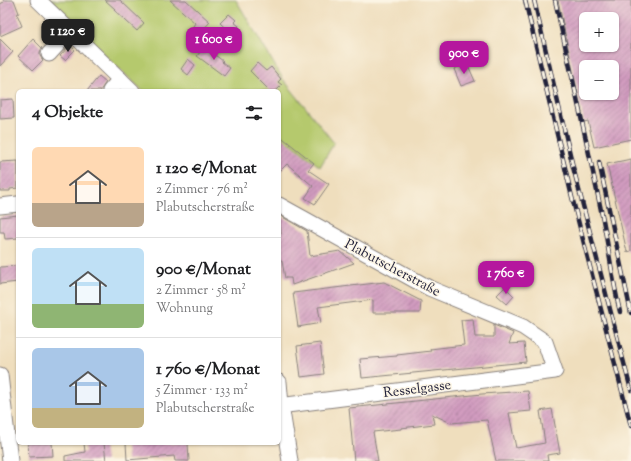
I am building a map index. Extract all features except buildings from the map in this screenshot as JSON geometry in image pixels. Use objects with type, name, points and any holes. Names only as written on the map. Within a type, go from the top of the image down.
[{"type":"street","points":[[38,0],[130,89]]},
{"type":"street","points":[[48,54],[70,30]]},
{"type":"street","points":[[112,89],[120,79]]},
{"type":"street","points":[[0,206],[16,204]]},
{"type":"street","name":"Plabutscherstraße","points":[[281,206],[429,288],[523,327],[545,342],[555,371]]},
{"type":"street","name":"Resselgasse","points":[[281,406],[555,371]]},
{"type":"street","points":[[0,375],[12,427],[10,461]]},
{"type":"street","points":[[281,412],[290,461]]},
{"type":"green space","points":[[49,0],[236,0],[283,79],[334,143],[320,167],[291,143],[288,146],[281,141],[281,89],[141,89],[83,35]]},
{"type":"railway","points":[[525,0],[572,197],[631,426]]},
{"type":"railway","points":[[534,0],[573,167],[631,390]]},
{"type":"railway","points":[[555,0],[597,192],[620,312]]},
{"type":"railway","points":[[599,162],[631,313]]}]
